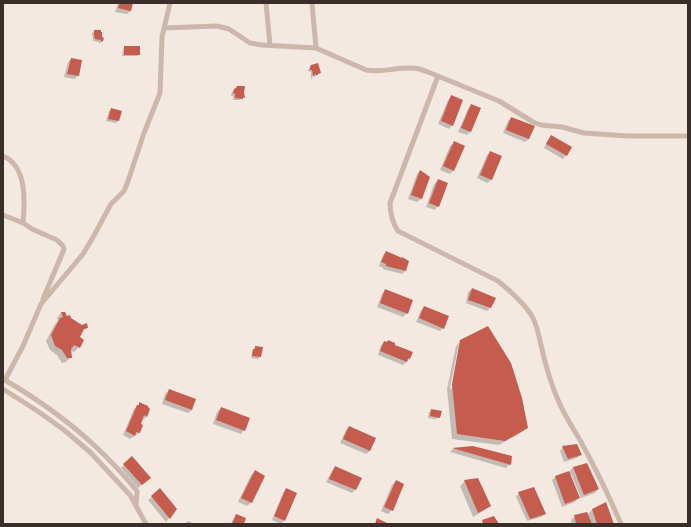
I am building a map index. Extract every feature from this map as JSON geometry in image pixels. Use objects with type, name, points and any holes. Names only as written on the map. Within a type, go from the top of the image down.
[{"type":"street","points":[[41,304],[83,254],[111,204],[124,191],[128,184],[144,133],[160,93],[162,37],[170,3]]},
{"type":"street","points":[[266,3],[270,45]]},
{"type":"street","points":[[312,3],[316,48]]},
{"type":"street","points":[[164,28],[217,26],[229,29],[250,43],[316,48],[366,70],[379,71],[411,68],[428,72],[499,101],[540,125],[562,127],[584,132],[628,136],[688,136]]},
{"type":"street","points":[[438,76],[390,203],[390,212],[393,223],[398,230],[498,281],[508,289],[527,310],[533,318],[537,328],[549,376],[557,399],[610,497],[621,524]]},
{"type":"street","points":[[3,156],[15,164],[20,171],[24,210],[22,223]]},
{"type":"street","points":[[3,215],[57,240],[64,249],[22,346],[4,380],[43,404],[95,446],[137,491],[136,506]]},
{"type":"street","points":[[3,389],[64,430],[90,452],[130,495],[146,524]]},
{"type":"building","points":[[120,3],[133,3],[131,11],[118,8]]},
{"type":"building","points":[[94,30],[101,30],[102,37],[104,38],[103,41],[101,42],[101,40],[95,39]]},
{"type":"building","points":[[124,46],[140,46],[140,55],[124,55]]},
{"type":"building","points":[[71,58],[82,60],[79,76],[67,74]]},
{"type":"building","points":[[318,63],[321,73],[313,76],[310,67],[311,65]]},
{"type":"building","points":[[237,86],[245,86],[245,98],[235,98],[235,94],[233,93]]},
{"type":"building","points":[[451,95],[463,100],[453,126],[441,121]]},
{"type":"building","points":[[471,104],[481,108],[471,132],[461,128]]},
{"type":"building","points":[[111,108],[122,111],[119,121],[108,119]]},
{"type":"building","points":[[511,117],[535,126],[529,139],[506,130]]},
{"type":"building","points":[[551,135],[572,147],[567,156],[546,144]]},
{"type":"building","points":[[454,141],[465,146],[454,171],[443,166]]},
{"type":"building","points":[[490,151],[502,156],[492,180],[480,175]]},
{"type":"building","points":[[420,170],[430,177],[422,199],[411,195]]},
{"type":"building","points":[[438,179],[448,183],[439,207],[429,203]]},
{"type":"building","points":[[386,251],[409,261],[406,271],[386,266],[386,264],[381,262]]},
{"type":"building","points":[[472,288],[496,298],[491,308],[468,300]]},
{"type":"building","points":[[385,289],[413,300],[408,314],[380,303]]},
{"type":"building","points":[[424,306],[449,316],[444,329],[419,318]]},
{"type":"building","points":[[61,312],[65,312],[67,316],[70,315],[71,318],[82,325],[87,323],[88,328],[84,329],[80,337],[84,340],[80,348],[74,345],[71,349],[72,358],[67,358],[62,350],[55,346],[51,335],[60,318],[63,317]]},
{"type":"building","points":[[488,326],[511,363],[522,398],[528,428],[505,441],[457,434],[452,384],[460,340]]},
{"type":"building","points":[[388,340],[395,343],[395,345],[413,352],[410,359],[408,358],[407,362],[380,351],[384,341],[387,342]]},
{"type":"building","points":[[255,346],[263,347],[261,357],[252,356]]},
{"type":"building","points":[[169,389],[196,399],[192,410],[165,400]]},
{"type":"building","points":[[139,402],[148,406],[150,409],[147,417],[144,415],[140,433],[136,432],[135,436],[126,431],[137,405],[139,405]]},
{"type":"building","points":[[221,407],[250,418],[245,431],[216,420]]},
{"type":"building","points":[[431,409],[442,411],[440,418],[430,416]]},
{"type":"building","points":[[349,426],[376,438],[370,451],[343,439]]},
{"type":"building","points":[[577,444],[582,455],[568,459],[562,446]]},
{"type":"building","points":[[473,446],[512,456],[511,465],[452,448]]},
{"type":"building","points":[[132,456],[151,478],[142,485],[123,464]]},
{"type":"building","points":[[587,463],[599,489],[584,495],[573,467]]},
{"type":"building","points":[[335,466],[362,478],[356,490],[329,479]]},
{"type":"building","points":[[255,470],[265,476],[252,503],[241,498]]},
{"type":"building","points":[[569,471],[580,498],[565,504],[555,476]]},
{"type":"building","points":[[478,478],[491,506],[478,513],[464,480]]},
{"type":"building","points":[[396,480],[404,484],[393,511],[384,507]]},
{"type":"building","points":[[534,487],[546,514],[530,519],[518,492]]},
{"type":"building","points":[[160,488],[177,509],[170,519],[151,496]]},
{"type":"building","points":[[286,488],[297,493],[285,521],[274,516]]},
{"type":"building","points":[[606,502],[614,524],[597,524],[592,509]]},
{"type":"building","points":[[587,512],[592,524],[576,524],[574,515]]},
{"type":"building","points":[[236,514],[246,518],[244,524],[232,524]]},
{"type":"building","points":[[494,516],[499,524],[483,524],[482,520]]},
{"type":"building","points":[[377,518],[387,523],[387,524],[375,524]]}]
